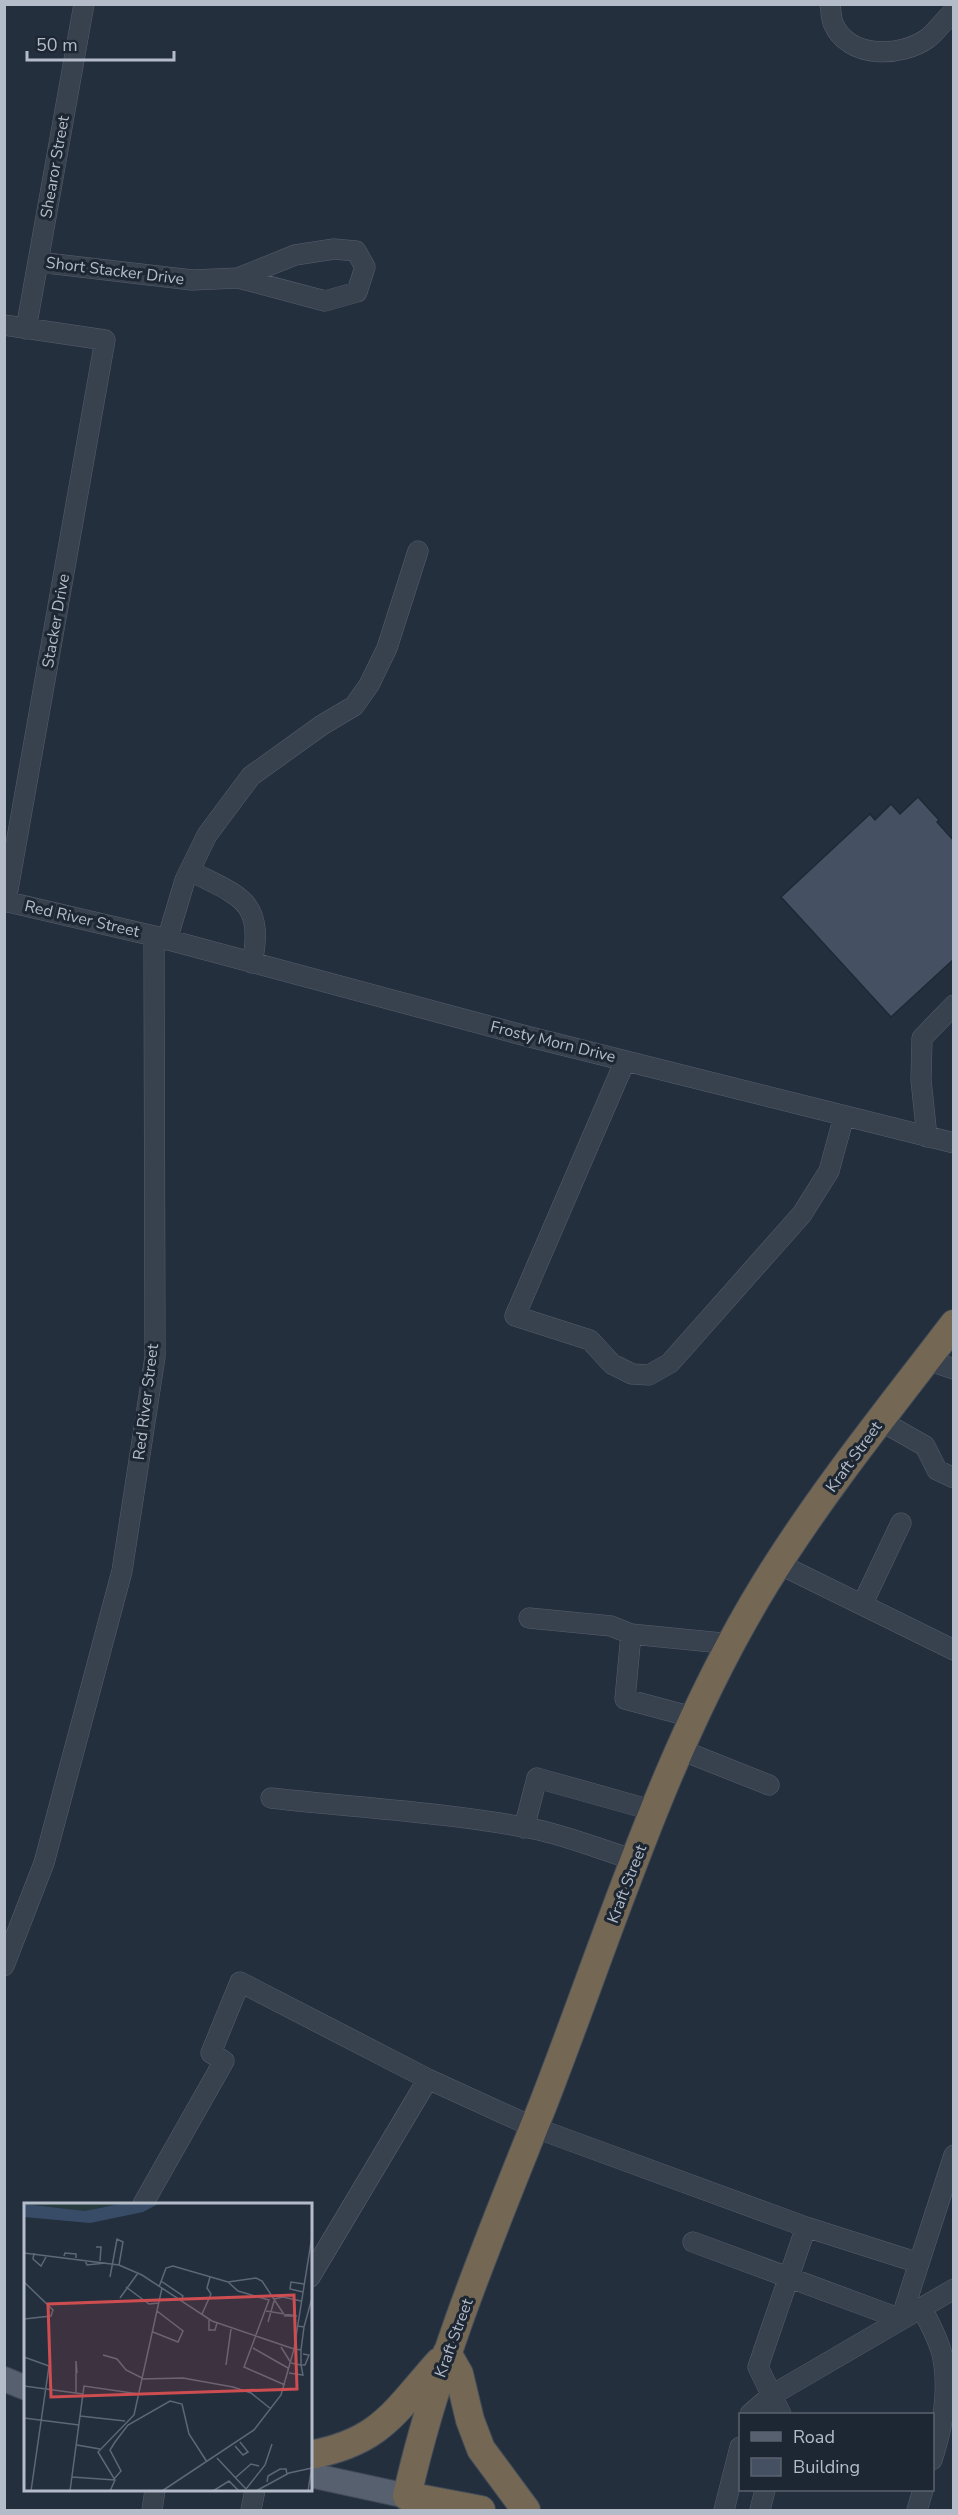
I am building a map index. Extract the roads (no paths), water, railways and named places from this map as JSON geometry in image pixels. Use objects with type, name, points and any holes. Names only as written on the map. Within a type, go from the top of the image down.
[{"type":"highway","name":"Kraft Street","points":[[406,2503],[429,2409],[447,2353],[635,1860],[681,1749],[732,1644],[778,1564],[954,1324]]},
{"type":"highway","points":[[312,2454],[363,2439],[378,2429],[389,2420],[447,2353],[459,2374],[470,2420],[481,2449],[526,2511]]},
{"type":"highway","points":[[406,2503],[481,2511]]},
{"type":"main road","points":[[4,2379],[24,2387]]},
{"type":"main road","points":[[312,2476],[406,2503]]},
{"type":"street","name":"Shearor Street","points":[[26,329],[84,4]]},
{"type":"street","points":[[830,4],[834,24],[848,42],[870,52],[894,52],[927,39],[954,11]]},
{"type":"street","points":[[334,249],[356,251],[364,267],[357,292],[325,301],[238,278],[295,255],[334,249]]},
{"type":"street","name":"Short Stacker Drive","points":[[38,262],[192,280],[238,278]]},
{"type":"street","points":[[4,325],[26,329]]},
{"type":"street","name":"Stacker Drive","points":[[5,901],[105,340],[26,329]]},
{"type":"street","points":[[160,938],[207,835],[251,776],[322,725],[354,706],[369,685],[387,648],[418,551]]},
{"type":"street","points":[[189,871],[233,893],[252,909],[257,939],[252,963]]},
{"type":"street","name":"Red River Street","points":[[4,1966],[44,1863],[122,1571],[154,1357],[160,938],[5,901]]},
{"type":"street","name":"Frosty Morn Drive","points":[[160,938],[625,1061],[954,1143]]},
{"type":"street","points":[[927,1137],[921,1080],[922,1038],[954,1005]]},
{"type":"street","points":[[625,1061],[515,1316],[590,1340],[612,1364],[632,1374],[649,1375],[670,1363],[802,1214],[829,1171],[844,1116]]},
{"type":"street","points":[[927,1360],[954,1369]]},
{"type":"street","points":[[881,1421],[926,1446],[937,1470],[954,1478]]},
{"type":"street","points":[[862,1605],[901,1523]]},
{"type":"street","points":[[778,1564],[954,1650]]},
{"type":"street","points":[[529,1618],[611,1626],[631,1634],[732,1644]]},
{"type":"street","points":[[631,1634],[625,1698],[696,1718]]},
{"type":"street","points":[[681,1749],[769,1785]]},
{"type":"street","points":[[524,1828],[537,1778],[655,1811]]},
{"type":"street","points":[[270,1798],[360,1808],[427,1812],[524,1828],[635,1860]]},
{"type":"street","points":[[144,2203],[224,2061],[211,2053],[240,1982],[428,2079],[533,2127],[806,2227],[919,2263]]},
{"type":"street","points":[[312,2274],[428,2079]]},
{"type":"street","points":[[901,2319],[954,2155]]},
{"type":"street","points":[[780,2413],[758,2367],[806,2227]]},
{"type":"street","points":[[693,2242],[901,2319]]},
{"type":"street","points":[[752,2413],[772,2395],[954,2289]]},
{"type":"street","points":[[921,2308],[942,2354],[945,2380],[941,2432],[934,2456]]},
{"type":"street","points":[[724,2511],[739,2455]]},
{"type":"street","points":[[152,2511],[155,2491]]},
{"type":"street","points":[[251,2511],[255,2491]]},
{"type":"street","points":[[760,2511],[765,2491]]},
{"type":"street","points":[[917,2511],[923,2491]]}]
